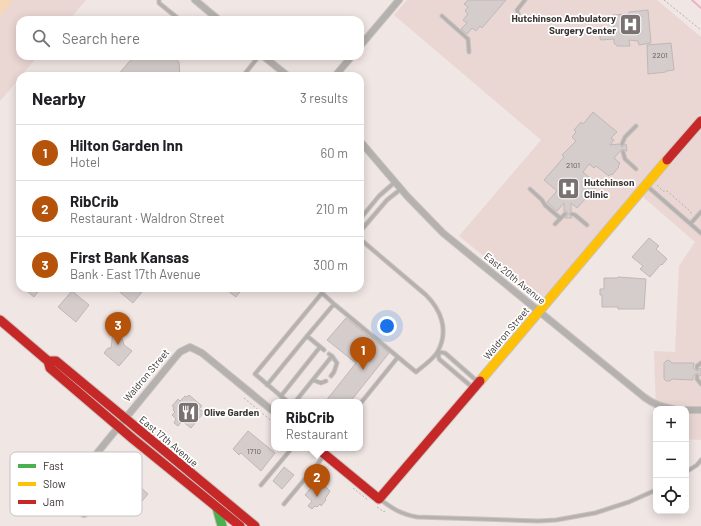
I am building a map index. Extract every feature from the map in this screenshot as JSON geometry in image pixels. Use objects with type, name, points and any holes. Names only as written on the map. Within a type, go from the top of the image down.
[{"type":"main road","name":"Waldron Street","points":[[379,499],[539,310],[651,184],[701,121]]},
{"type":"main road","name":"East 17th Avenue","points":[[0,320],[48,361],[56,362],[255,526]]},
{"type":"main road","name":"East 17th Avenue","points":[[48,361],[50,368],[240,526]]},
{"type":"main road","points":[[322,451],[379,499]]},
{"type":"main road","points":[[217,508],[222,526]]},
{"type":"street","points":[[195,0],[214,16]]},
{"type":"street","points":[[364,41],[399,0]]},
{"type":"street","points":[[268,60],[283,72]]},
{"type":"street","points":[[338,72],[349,60]]},
{"type":"street","name":"East 20th Avenue","points":[[364,146],[401,189],[444,233],[652,404],[658,406]]},
{"type":"street","name":"Waldron Street","points":[[97,452],[180,352],[190,347],[202,353],[271,410]]},
{"type":"street","points":[[689,410],[701,410]]},
{"type":"lane","points":[[159,0],[159,3],[175,16]]},
{"type":"lane","points":[[520,20],[517,10],[526,0]]},
{"type":"lane","points":[[442,16],[468,38],[469,52]]},
{"type":"lane","points":[[246,72],[257,60]]},
{"type":"lane","points":[[622,144],[625,137],[636,126]]},
{"type":"lane","points":[[623,152],[625,159],[636,168]]},
{"type":"lane","points":[[364,213],[379,196],[395,182]]},
{"type":"lane","points":[[651,184],[701,233]]},
{"type":"lane","points":[[364,226],[387,200],[401,189]]},
{"type":"lane","points":[[530,189],[560,218]]},
{"type":"lane","points":[[691,224],[701,212]]},
{"type":"lane","points":[[555,224],[564,214]]},
{"type":"lane","points":[[572,214],[587,225]]},
{"type":"lane","points":[[364,242],[426,294],[436,305],[441,317],[444,331],[438,352],[439,359],[476,385]]},
{"type":"lane","points":[[284,399],[255,374],[322,293],[416,372],[438,352]]},
{"type":"lane","points":[[267,385],[334,304]]},
{"type":"lane","points":[[307,336],[324,350]]},
{"type":"lane","points":[[281,396],[320,347]]},
{"type":"lane","points":[[438,352],[445,353],[476,385]]},
{"type":"lane","points":[[297,399],[330,355],[337,363],[331,376]]},
{"type":"lane","points":[[363,400],[398,357]]},
{"type":"lane","points":[[697,368],[697,366],[701,363]]},
{"type":"lane","points":[[697,376],[697,379],[701,384]]},
{"type":"lane","points":[[313,380],[321,383],[326,381]]},
{"type":"lane","points":[[262,485],[290,451]]},
{"type":"lane","points":[[284,504],[322,451]]},
{"type":"lane","points":[[689,470],[701,460]]},
{"type":"lane","points":[[379,499],[394,510],[406,515],[417,517],[538,521],[569,518],[595,513],[629,502],[653,491]]},
{"type":"path","points":[[664,0],[701,30]]},
{"type":"path","points":[[651,184],[663,191],[667,191],[691,212],[691,216]]},
{"type":"path","points":[[244,398],[271,420]]},
{"type":"shaded area","points":[[0,0],[86,0],[72,16],[16,16],[16,60],[35,60],[24,72],[16,72],[16,83],[0,101]]},
{"type":"shaded area","points":[[0,0],[13,0],[0,16]]},
{"type":"shaded area","name":"Hutchinson Clinic","points":[[407,0],[657,0],[701,37],[701,113],[542,299],[538,300],[535,298],[459,236],[541,140],[394,15]]},
{"type":"shaded area","points":[[701,129],[701,440],[689,439],[689,406],[656,406],[654,351],[675,352],[679,266],[695,242],[643,197]]},
{"type":"building","points":[[468,0],[506,0],[482,28],[480,26],[476,31],[472,28],[467,34],[461,29],[467,23],[463,20],[468,14],[465,11],[468,7],[464,4]]},
{"type":"building","name":"Hutchinson Ambulatory Surgery Center","points":[[648,10],[651,43],[639,45],[638,41],[629,40],[630,46],[617,46],[614,43],[614,39],[600,39],[600,33],[614,33],[613,15],[629,14],[629,12]]},
{"type":"building","points":[[671,43],[674,70],[648,74],[647,45]]},
{"type":"building","points":[[131,60],[176,60],[179,62],[180,72],[120,72]]},
{"type":"building","points":[[593,112],[617,132],[611,138],[614,140],[610,145],[619,144],[622,147],[626,144],[627,151],[622,149],[614,158],[620,163],[618,166],[619,167],[612,175],[611,174],[609,176],[596,166],[594,168],[589,164],[583,172],[598,185],[577,208],[571,203],[571,211],[569,214],[572,218],[565,218],[568,214],[564,211],[564,203],[557,211],[547,202],[557,191],[544,180],[564,157],[562,155],[576,141],[572,137],[576,132],[574,130],[581,122],[583,124]]},
{"type":"building","points":[[649,238],[659,246],[656,249],[667,259],[650,277],[640,269],[643,266],[632,257]]},
{"type":"building","points":[[618,277],[646,279],[644,309],[618,309],[618,307],[602,307],[602,295],[600,295],[600,289],[604,289],[604,278]]},
{"type":"building","points":[[28,292],[38,292],[34,297]]},
{"type":"building","points":[[71,292],[73,292],[89,305],[76,322],[58,307]]},
{"type":"building","points":[[120,292],[142,292],[133,303]]},
{"type":"building","points":[[229,292],[240,292],[236,297]]},
{"type":"building","points":[[346,318],[389,353],[352,399],[327,399],[356,363],[327,340]]},
{"type":"building","points":[[114,324],[118,324],[124,345],[132,351],[119,366],[104,353],[108,348],[111,348]]},
{"type":"building","points":[[667,360],[672,363],[694,363],[693,368],[695,370],[698,371],[701,368],[701,376],[697,373],[693,376],[693,380],[672,379],[670,381],[666,381],[664,379],[664,363]]},
{"type":"building","name":"Olive Garden","points":[[189,395],[202,406],[199,409],[204,412],[191,428],[182,421],[178,426],[174,423],[176,419],[172,415],[175,412],[173,410],[174,407],[172,406],[178,399],[180,401],[185,396],[187,397]]},
{"type":"building","points":[[248,431],[275,453],[261,471],[241,453],[239,455],[233,449]]},
{"type":"building","points":[[284,467],[294,475],[282,489],[273,481]]},
{"type":"building","points":[[315,483],[318,486],[320,484],[323,487],[324,485],[330,491],[325,499],[326,500],[321,506],[320,504],[312,509],[308,506],[312,501],[305,495]]},
{"type":"building","points":[[142,489],[148,494],[142,501]]},
{"type":"waterway","points":[[692,0],[701,8]]},
{"type":"traffic: fast","points":[[217,508],[222,526]]},
{"type":"traffic: slow","points":[[480,381],[667,160]]},
{"type":"traffic: jam","points":[[667,160],[701,121]]},
{"type":"traffic: jam","points":[[0,320],[48,361],[56,361],[255,526]]},
{"type":"traffic: jam","points":[[48,361],[50,368],[133,439],[240,526]]},
{"type":"traffic: jam","points":[[321,451],[379,499],[480,381]]},
{"type":"place","name":"Hutchinson Ambulatory Surgery Center","points":[[631,24]]},
{"type":"place","name":"Hutchinson Clinic","points":[[569,188]]},
{"type":"place","name":"First Bank Kansas","points":[[118,345]]},
{"type":"place","name":"Hilton Garden Inn","points":[[363,370]]},
{"type":"place","name":"Olive Garden","points":[[189,412]]},
{"type":"place","name":"RibCrib","points":[[317,497]]}]
